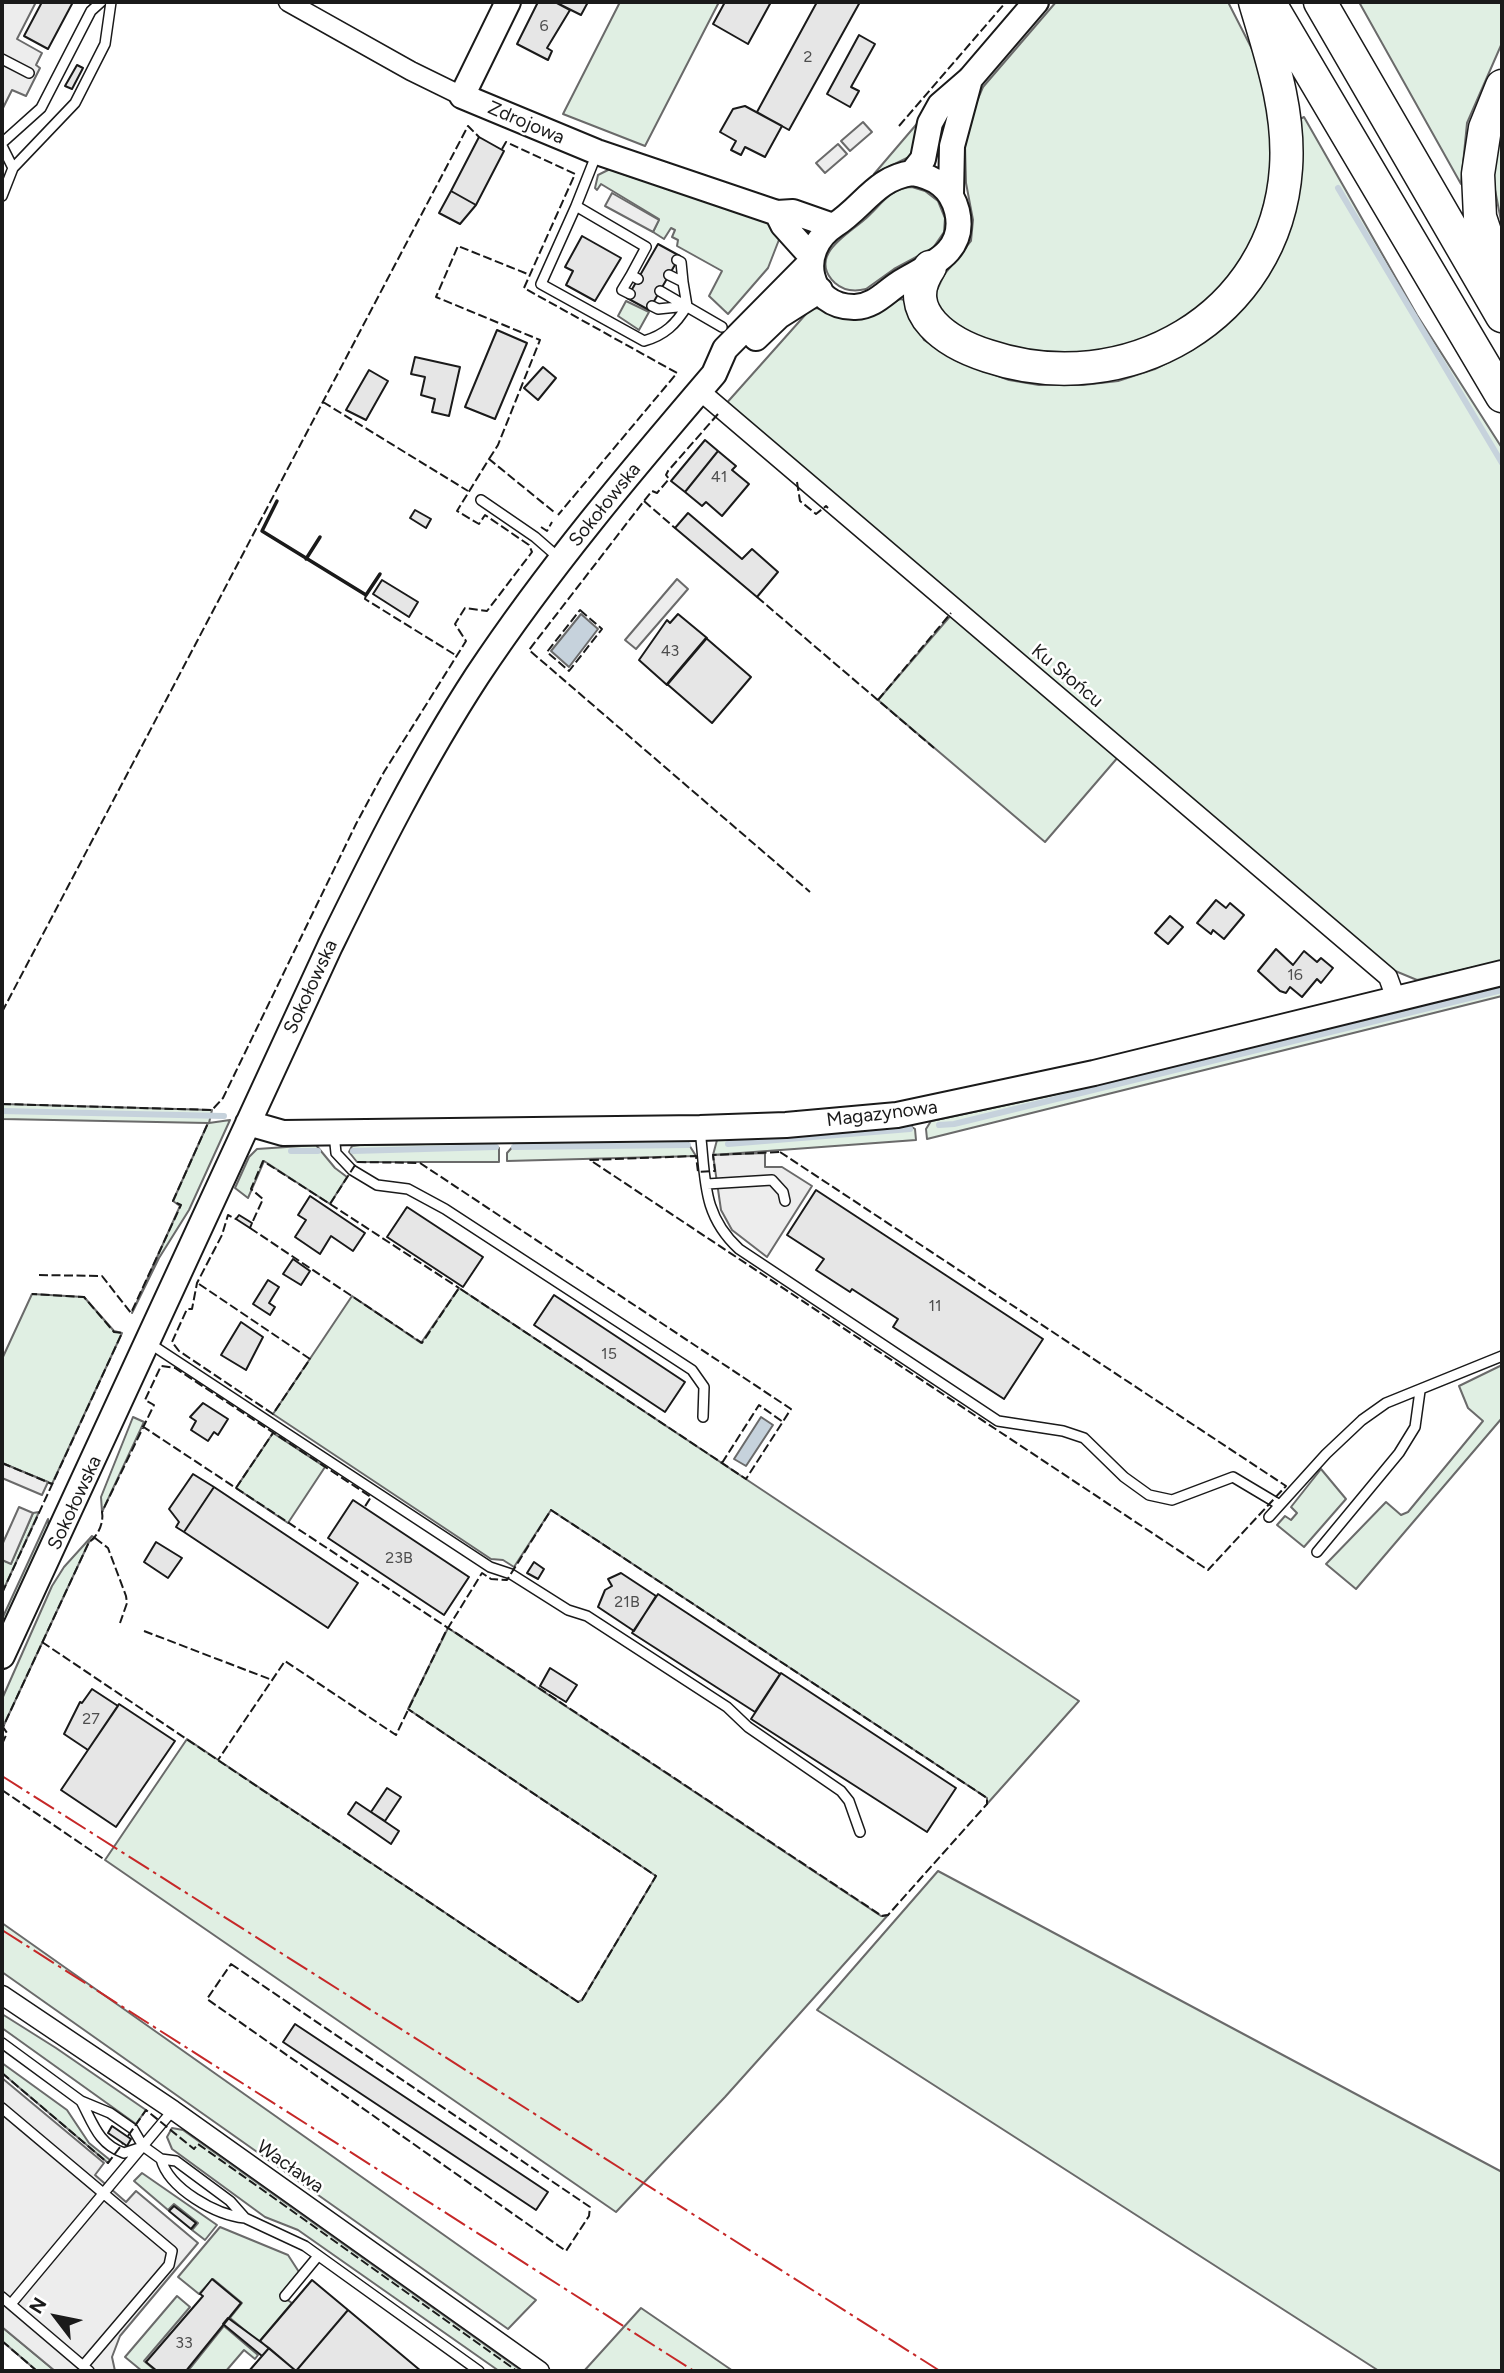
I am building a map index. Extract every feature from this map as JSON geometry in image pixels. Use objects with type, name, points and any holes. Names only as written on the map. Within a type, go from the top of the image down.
[{"type":"highway","points":[[930,267],[922,279],[920,294],[926,314],[936,329],[971,350],[1026,367],[1070,371],[1108,367],[1154,353],[1204,322],[1233,296],[1256,265],[1275,225],[1285,183],[1287,124],[1255,2]]},
{"type":"highway","points":[[1269,2],[1502,396]]},
{"type":"highway","points":[[1320,2],[1502,316]]},
{"type":"highway","points":[[1502,86],[1485,128],[1478,174],[1480,218],[1489,244],[1502,310]]},
{"type":"street","name":"Zdrojowa","points":[[288,2],[411,71],[462,96],[597,152],[776,213],[793,212],[833,226]]},
{"type":"street","points":[[462,96],[508,2]]},
{"type":"street","points":[[912,173],[923,159],[935,113],[948,97],[970,79],[1036,2]]},
{"type":"street","points":[[776,213],[810,259],[820,290],[836,303],[864,306],[930,267],[950,251],[958,234],[959,218],[951,195],[952,146],[970,79]]},
{"type":"street","points":[[810,259],[820,237],[851,214],[891,177],[912,173],[937,180],[951,195]]},
{"type":"street","name":"Sokołowska","points":[[707,383],[723,338],[748,322],[810,259]]},
{"type":"street","name":"Sokołowska","points":[[2,1656],[149,1343],[248,1123],[394,817],[476,677],[560,559],[707,383],[739,359],[779,316],[820,290]]},
{"type":"street","name":"Ku Słońcu","points":[[707,383],[1388,977],[1395,999]]},
{"type":"street","name":"Magazynowa","points":[[248,1123],[273,1132],[334,1133],[700,1128],[839,1121],[930,1109],[1094,1073],[1502,973]]},
{"type":"street","name":"Wacława","points":[[5,2001],[173,2110],[540,2371]]},
{"type":"lane","points":[[13,168],[2,144],[41,107],[91,11],[101,2]]},
{"type":"lane","points":[[2,196],[13,168],[75,103],[105,44],[111,2]]},
{"type":"lane","points":[[2,59],[29,73]]},
{"type":"lane","points":[[597,152],[541,284],[644,341],[659,336],[674,326],[687,306],[681,262],[677,260]]},
{"type":"lane","points":[[576,206],[651,247],[634,277],[622,290],[630,294]]},
{"type":"lane","points":[[669,275],[683,282]]},
{"type":"lane","points":[[660,291],[687,306],[723,338]]},
{"type":"lane","points":[[652,306],[658,309],[687,306]]},
{"type":"lane","points":[[481,500],[560,559]]},
{"type":"lane","points":[[700,1128],[714,1220],[722,1233],[739,1249],[998,1421],[1063,1431],[1084,1438],[1124,1477],[1158,1499],[1181,1497],[1233,1477],[1280,1505]]},
{"type":"lane","points":[[334,1133],[336,1153],[352,1170],[377,1185],[408,1189],[445,1209],[692,1370],[704,1387],[703,1417]]},
{"type":"lane","points":[[707,1184],[772,1180],[783,1192],[785,1201]]},
{"type":"lane","points":[[149,1343],[490,1567],[511,1574],[568,1610],[587,1616],[727,1707],[748,1727],[841,1791],[849,1801],[860,1832]]},
{"type":"lane","points":[[1269,1517],[1362,1420],[1386,1403],[1502,1356]]},
{"type":"lane","points":[[1317,1552],[1399,1452],[1415,1427],[1420,1391]]},
{"type":"lane","points":[[2,2043],[81,2101],[110,2113],[133,2129],[143,2146],[161,2158],[176,2161],[230,2201],[245,2218]]},
{"type":"lane","points":[[81,2101],[91,2124],[104,2141],[124,2153],[143,2146]]},
{"type":"lane","points":[[2,2108],[170,2247],[173,2259],[86,2369],[2,2297]]},
{"type":"lane","points":[[11,2304],[173,2110]]},
{"type":"lane","points":[[161,2158],[170,2177],[198,2198],[229,2216],[245,2218],[299,2242],[479,2371]]},
{"type":"lane","points":[[285,2296],[318,2256]]},
{"type":"green space","points":[[620,2],[719,2],[645,146],[563,114]]},
{"type":"green space","points":[[1056,2],[1228,2],[1253,51],[1264,86],[1275,165],[1255,237],[1214,300],[1139,349],[1044,361],[960,331],[937,308],[936,292],[944,275],[971,241],[973,220],[966,183],[965,146],[971,115],[983,87]]},
{"type":"green space","points":[[1359,2],[1502,2],[1502,43],[1467,123],[1461,184]]},
{"type":"green space","points":[[927,112],[917,147],[909,157],[874,174]]},
{"type":"green space","points":[[1304,117],[1417,315],[1502,448],[1502,961],[1417,980],[1388,968],[724,406],[806,314],[805,308],[881,310],[900,299],[905,300],[924,340],[957,361],[1009,380],[1039,385],[1083,385],[1118,381],[1155,369],[1192,350],[1223,326],[1251,296],[1298,120]]},
{"type":"green space","points":[[1502,117],[1502,226],[1491,169]]},
{"type":"green space","points":[[610,169],[743,211],[782,232],[768,268],[728,314],[709,296],[722,271],[677,246],[678,240],[672,237],[675,230],[671,228],[664,239],[653,232],[659,219],[601,184],[597,190],[595,188],[598,175]]},
{"type":"green space","points":[[912,187],[925,191],[938,201],[945,218],[944,232],[933,248],[894,269],[866,289],[849,290],[838,286],[828,273],[825,264],[827,255],[840,239],[891,194]]},
{"type":"green space","points":[[626,301],[649,312],[639,330],[618,316]]},
{"type":"green space","points":[[952,614],[1119,756],[1045,842],[878,700]]},
{"type":"green space","points":[[1502,984],[1502,996],[927,1139],[926,1129],[931,1121],[1048,1096]]},
{"type":"green space","points":[[2,1104],[212,1110],[209,1123],[230,1120],[189,1210],[159,1258],[132,1313],[180,1206],[173,1201],[208,1123],[2,1119]]},
{"type":"green space","points":[[909,1125],[915,1129],[916,1140],[713,1155],[717,1140],[808,1136]]},
{"type":"green space","points":[[686,1140],[696,1156],[507,1161],[507,1153],[516,1143]]},
{"type":"green space","points":[[493,1143],[499,1148],[499,1162],[357,1162],[349,1152],[352,1146],[360,1145]]},
{"type":"green space","points":[[316,1145],[335,1168],[347,1177],[330,1204],[264,1161],[248,1198],[235,1188],[249,1157],[257,1149]]},
{"type":"green space","points":[[459,1288],[1079,1701],[987,1804],[987,1798],[551,1510],[514,1567],[503,1560],[491,1559],[273,1414],[352,1296],[421,1343]]},
{"type":"green space","points":[[32,1294],[84,1297],[114,1331],[122,1333],[52,1484],[2,1463],[2,1359]]},
{"type":"green space","points":[[1502,1365],[1502,1418],[1356,1589],[1326,1564],[1386,1502],[1401,1515],[1408,1512],[1483,1421],[1468,1408],[1459,1386]]},
{"type":"green space","points":[[133,1417],[144,1422],[102,1512],[101,1497]]},
{"type":"green space","points":[[273,1433],[325,1467],[288,1523],[236,1488]]},
{"type":"green space","points":[[1321,1469],[1346,1499],[1304,1547],[1277,1525],[1285,1516],[1291,1520],[1297,1513],[1291,1507]]},
{"type":"green space","points":[[39,1512],[2,1593],[2,1560],[11,1563],[33,1513]]},
{"type":"green space","points":[[48,1519],[49,1528],[2,1631],[2,1619]]},
{"type":"green space","points":[[92,1536],[95,1538],[89,1542],[3,1727],[2,1699],[52,1586],[64,1567]]},
{"type":"green space","points":[[448,1628],[881,1916],[888,1915],[725,2097],[616,2212],[105,1860],[187,1739],[578,2002],[582,2000],[656,1876],[408,1709]]},
{"type":"green space","points":[[938,1871],[1502,2172],[1502,2371],[1379,2371],[817,2010]]},
{"type":"green space","points":[[2,1923],[536,2300],[508,2329],[2,1972]]},
{"type":"green space","points":[[2,2014],[146,2110],[136,2124],[2,2028]]},
{"type":"green space","points":[[2,2063],[67,2110],[89,2143],[110,2160],[108,2163],[2,2073]]},
{"type":"green space","points":[[172,2128],[183,2130],[522,2371],[499,2371],[298,2230],[265,2217],[172,2149],[167,2137]]},
{"type":"green space","points":[[142,2173],[217,2225],[205,2240],[192,2230],[198,2223],[174,2204],[168,2210],[134,2181]]},
{"type":"green space","points":[[220,2227],[288,2255],[299,2272],[280,2295],[292,2303],[259,2342],[230,2318],[242,2303],[213,2279],[199,2294],[178,2277]]},
{"type":"green space","points":[[177,2296],[190,2307],[144,2361],[156,2371],[142,2371],[125,2357]]},
{"type":"green space","points":[[641,2308],[733,2371],[584,2371]]},
{"type":"green space","points":[[224,2326],[258,2355],[255,2359],[244,2350],[226,2371],[188,2371]]},
{"type":"green space","points":[[2,2327],[55,2371],[37,2371],[2,2341]]},
{"type":"shaded area","points":[[2,2],[36,2],[17,39],[42,53],[36,65],[40,68],[26,96],[12,90],[2,110]]},
{"type":"shaded area","points":[[863,122],[872,132],[850,151],[841,141]]},
{"type":"shaded area","points":[[838,144],[847,154],[825,173],[816,163]]},
{"type":"shaded area","points":[[612,193],[659,220],[653,232],[605,206]]},
{"type":"shaded area","points":[[677,579],[688,589],[636,649],[625,640]]},
{"type":"shaded area","points":[[581,614],[598,629],[569,667],[551,651]]},
{"type":"shaded area","points":[[765,1153],[765,1167],[782,1167],[812,1186],[767,1257],[732,1230],[721,1210],[713,1155]]},
{"type":"shaded area","points":[[761,1417],[773,1425],[746,1466],[734,1459]]},
{"type":"shaded area","points":[[2,1463],[48,1482],[42,1495],[2,1478]]},
{"type":"shaded area","points":[[19,1507],[33,1513],[11,1564],[2,1560],[2,1545]]},
{"type":"shaded area","points":[[2,2078],[104,2163],[95,2175],[126,2202],[136,2191],[198,2243],[120,2336],[112,2357],[115,2371],[55,2371],[2,2327]]},
{"type":"building","points":[[42,2],[73,2],[48,49],[24,36]]},
{"type":"building","points":[[538,2],[555,2],[570,10],[547,48],[552,51],[548,60],[517,44]]},
{"type":"building","points":[[555,2],[588,2],[581,15]]},
{"type":"building","points":[[725,2],[771,2],[748,44],[713,24]]},
{"type":"building","points":[[817,2],[860,2],[789,130],[757,112]]},
{"type":"building","points":[[859,35],[875,44],[851,87],[859,91],[850,107],[827,94]]},
{"type":"building","points":[[77,65],[83,68],[72,89],[65,86]]},
{"type":"building","points":[[745,106],[782,126],[765,157],[745,147],[741,155],[731,150],[736,141],[720,132],[733,109]]},
{"type":"building","points":[[479,137],[504,151],[476,205],[451,191]]},
{"type":"building","points":[[451,191],[476,205],[460,224],[439,213]]},
{"type":"building","points":[[582,236],[621,258],[595,301],[566,285],[573,271],[565,267]]},
{"type":"building","points":[[658,244],[680,256],[649,310],[627,298]]},
{"type":"building","points":[[497,330],[527,343],[495,419],[465,407]]},
{"type":"building","points":[[415,357],[460,367],[449,416],[432,412],[435,399],[421,395],[425,377],[411,374]]},
{"type":"building","points":[[543,367],[556,378],[538,400],[524,388]]},
{"type":"building","points":[[369,370],[388,381],[366,420],[346,410]]},
{"type":"building","points":[[705,440],[718,451],[685,492],[671,481]]},
{"type":"building","points":[[718,451],[736,466],[732,470],[749,484],[722,516],[706,502],[702,506],[685,492]]},
{"type":"building","points":[[415,510],[431,519],[426,528],[410,518]]},
{"type":"building","points":[[688,513],[742,559],[752,549],[778,572],[757,597],[675,528]]},
{"type":"building","points":[[382,580],[418,602],[409,617],[373,594]]},
{"type":"building","points":[[678,614],[707,638],[667,685],[639,660],[667,620],[670,623]]},
{"type":"building","points":[[706,638],[751,677],[712,723],[667,684]]},
{"type":"building","points":[[1216,900],[1226,908],[1230,903],[1244,915],[1224,939],[1213,930],[1211,934],[1197,923]]},
{"type":"building","points":[[1170,916],[1183,927],[1168,944],[1155,933]]},
{"type":"building","points":[[1276,949],[1293,965],[1304,951],[1317,962],[1321,958],[1333,968],[1321,983],[1317,979],[1302,997],[1290,987],[1286,993],[1280,991],[1258,971]]},
{"type":"building","points":[[816,1190],[1043,1339],[1004,1399],[893,1327],[898,1319],[852,1289],[850,1292],[816,1270],[824,1259],[787,1235]]},
{"type":"building","points":[[310,1196],[365,1233],[353,1251],[331,1236],[320,1254],[295,1237],[306,1220],[298,1215]]},
{"type":"building","points":[[407,1207],[483,1257],[463,1287],[387,1237]]},
{"type":"building","points":[[239,1215],[252,1223],[250,1228],[236,1219]]},
{"type":"building","points":[[293,1259],[310,1271],[301,1285],[283,1274]]},
{"type":"building","points":[[268,1280],[279,1287],[269,1303],[275,1307],[270,1315],[253,1304]]},
{"type":"building","points":[[554,1295],[685,1382],[665,1412],[534,1325]]},
{"type":"building","points":[[241,1322],[263,1337],[246,1370],[221,1355]]},
{"type":"building","points":[[203,1403],[228,1419],[218,1435],[214,1432],[208,1441],[191,1430],[196,1421],[190,1417]]},
{"type":"building","points":[[193,1474],[214,1487],[184,1532],[176,1527],[179,1522],[169,1509]]},
{"type":"building","points":[[214,1487],[358,1583],[328,1628],[184,1532]]},
{"type":"building","points":[[353,1500],[469,1577],[444,1615],[328,1538]]},
{"type":"building","points":[[156,1542],[182,1558],[168,1578],[144,1562]]},
{"type":"building","points":[[534,1562],[544,1569],[538,1579],[527,1573]]},
{"type":"building","points":[[621,1573],[656,1596],[634,1631],[598,1607],[605,1590],[612,1586],[608,1579]]},
{"type":"building","points":[[658,1594],[780,1674],[755,1712],[632,1633]]},
{"type":"building","points":[[550,1668],[577,1685],[566,1702],[540,1686]]},
{"type":"building","points":[[781,1673],[956,1788],[927,1832],[751,1719]]},
{"type":"building","points":[[92,1689],[118,1706],[88,1750],[64,1734],[80,1702],[82,1703]]},
{"type":"building","points":[[119,1704],[175,1741],[116,1827],[61,1790]]},
{"type":"building","points":[[387,1788],[401,1797],[385,1821],[371,1812]]},
{"type":"building","points":[[356,1802],[399,1831],[391,1844],[348,1814]]},
{"type":"building","points":[[295,2024],[548,2192],[536,2210],[283,2042]]},
{"type":"building","points":[[112,2126],[131,2139],[127,2146],[108,2133]]},
{"type":"building","points":[[174,2206],[196,2223],[191,2229],[169,2211]]},
{"type":"building","points":[[212,2279],[241,2303],[186,2371],[157,2371],[146,2362],[203,2296],[200,2294]]},
{"type":"building","points":[[312,2280],[348,2310],[296,2371],[260,2341]]},
{"type":"building","points":[[348,2310],[421,2371],[296,2371]]},
{"type":"building","points":[[228,2318],[269,2348],[262,2356],[223,2324]]},
{"type":"building","points":[[269,2348],[296,2371],[249,2371]]},
{"type":"waterway","points":[[1338,188],[1502,463]]},
{"type":"waterway","points":[[939,1125],[954,1124],[1502,990]]},
{"type":"waterway","points":[[2,1111],[224,1116]]},
{"type":"waterway","points":[[728,1144],[910,1129]]},
{"type":"waterway","points":[[514,1147],[688,1145]]},
{"type":"waterway","points":[[353,1151],[496,1147]]},
{"type":"waterway","points":[[291,1151],[318,1151]]},
{"type":"fence","points":[[899,126],[1006,2]]},
{"type":"fence","points":[[2,1012],[468,126],[479,137]]},
{"type":"fence","points":[[502,149],[506,142],[575,174],[524,288],[677,373],[558,515]]},
{"type":"fence","points":[[489,459],[498,445],[540,340],[436,297],[458,246],[530,275]]},
{"type":"fence","points":[[323,402],[468,491]]},
{"type":"fence","points":[[718,414],[668,471],[666,475],[669,479],[657,493],[652,491],[529,650],[810,892]]},
{"type":"fence","points":[[2,1104],[212,1110],[223,1098],[384,772],[466,641],[455,624],[465,608],[487,611],[532,552],[529,545],[485,515],[479,524],[457,511],[489,459],[554,512]]},
{"type":"fence","points":[[797,482],[800,501],[816,514],[826,506],[828,508]]},
{"type":"fence","points":[[644,501],[675,528]]},
{"type":"fence","points":[[541,527],[547,531],[552,522]]},
{"type":"fence","points":[[366,595],[365,599],[457,656]]},
{"type":"fence","points":[[757,597],[934,748]]},
{"type":"fence","points":[[580,610],[602,629],[569,671],[547,652],[580,610]]},
{"type":"fence","points":[[878,700],[951,613]]},
{"type":"fence","points":[[39,1275],[102,1276],[131,1313],[181,1205],[173,1201],[208,1123]]},
{"type":"fence","points":[[780,1152],[1286,1486],[1208,1570],[590,1160],[696,1156],[698,1172],[715,1171],[713,1155],[780,1152]]},
{"type":"fence","points":[[250,1228],[422,1343],[459,1288],[746,1479],[791,1409],[420,1163],[357,1162],[330,1204],[263,1161],[251,1189],[263,1199],[252,1223]]},
{"type":"fence","points":[[330,1204],[459,1288]]},
{"type":"fence","points":[[199,1284],[310,1359],[273,1414],[179,1351],[172,1342],[187,1309],[192,1309],[197,1283],[222,1235],[228,1215],[236,1219]]},
{"type":"fence","points":[[2,1593],[122,1333],[114,1332],[84,1297],[32,1294]]},
{"type":"fence","points":[[2,1744],[7,1733],[3,1727],[89,1542],[100,1529],[102,1512],[154,1405],[145,1400],[161,1366],[175,1368],[371,1497],[364,1508]]},
{"type":"fence","points":[[722,1463],[759,1405],[783,1422]]},
{"type":"fence","points":[[142,1426],[448,1628],[453,1631],[882,1916],[888,1915],[987,1804],[987,1798],[551,1510],[507,1580],[491,1579],[482,1573],[448,1628],[447,1629],[396,1735],[285,1661],[218,1760]]},
{"type":"fence","points":[[236,1488],[273,1433]]},
{"type":"fence","points":[[2,1463],[52,1484]]},
{"type":"fence","points":[[95,1538],[108,1548],[126,1596],[127,1603],[120,1623]]},
{"type":"fence","points":[[144,1631],[272,1680]]},
{"type":"fence","points":[[42,1642],[578,2002],[582,2000],[656,1876],[408,1709]]},
{"type":"fence","points":[[2,1790],[105,1860]]},
{"type":"fence","points":[[231,1964],[590,2207],[589,2216],[566,2251],[207,1999],[231,1964]]},
{"type":"fence","points":[[2,2073],[108,2163],[123,2143]]},
{"type":"fence","points":[[128,2136],[146,2110],[194,2149],[198,2144],[517,2371]]},
{"type":"fence","points":[[2,2341],[37,2371]]},
{"type":"wall","points":[[277,501],[262,531],[366,595],[380,574]]},
{"type":"wall","points":[[306,559],[320,537]]},
{"type":"power","points":[[2,1776],[940,2371]]},
{"type":"power","points":[[2,1930],[694,2371]]}]
